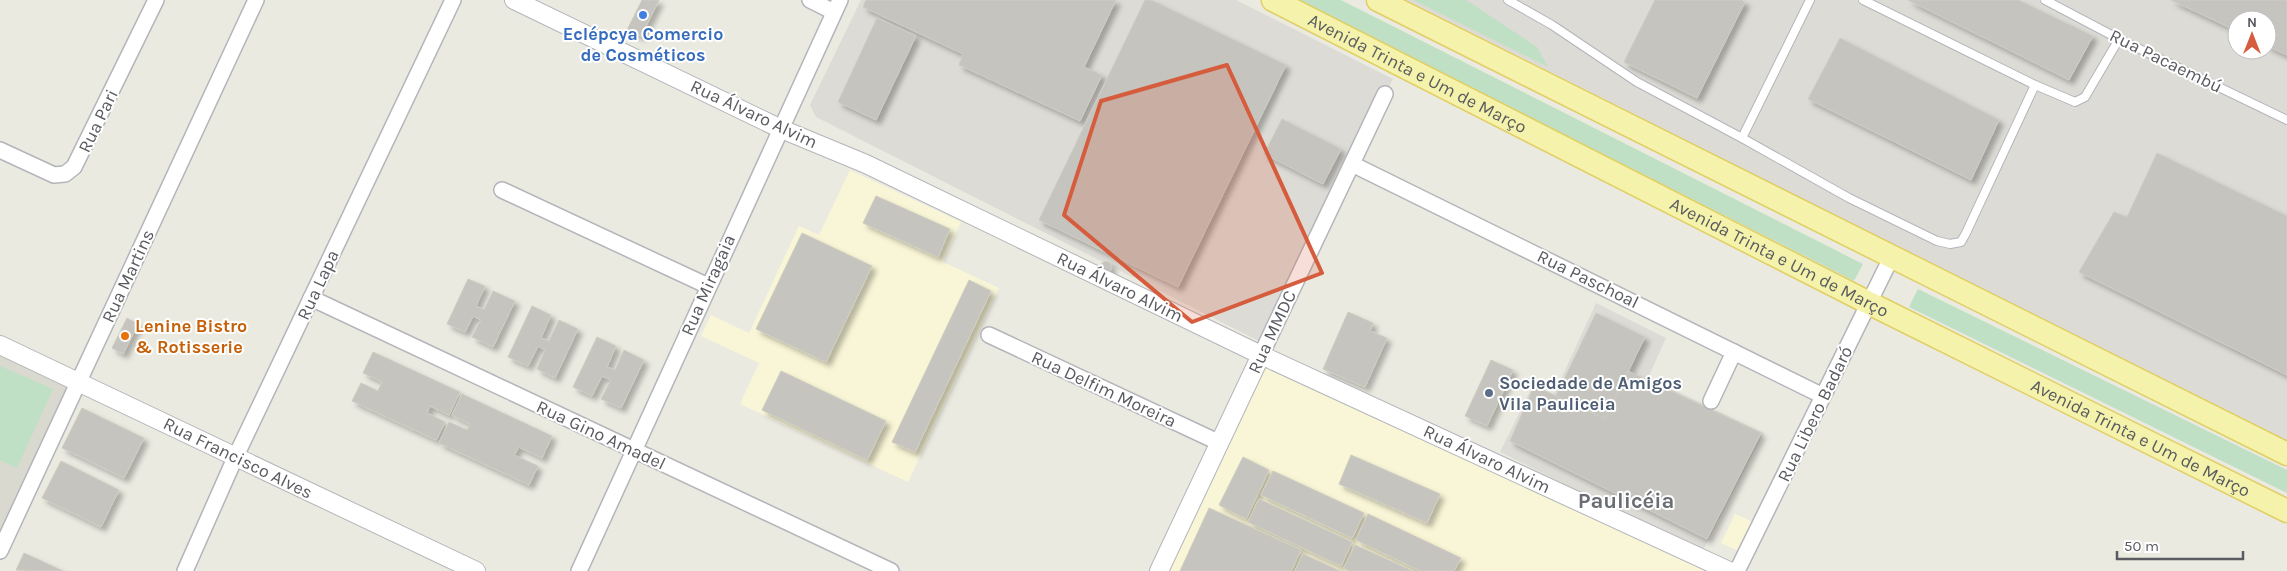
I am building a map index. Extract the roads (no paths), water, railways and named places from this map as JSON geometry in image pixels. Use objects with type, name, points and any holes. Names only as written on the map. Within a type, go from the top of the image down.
[{"type":"main road","name":"Avenida Trinta e Um de Março","points":[[1273,0],[1869,303],[2287,511]]},
{"type":"main road","points":[[1378,0],[2287,454]]},
{"type":"street","name":"Rua Pari","points":[[0,150],[54,175],[65,174],[74,167],[156,0]]},
{"type":"street","name":"Rua Martins","points":[[0,551],[256,0]]},
{"type":"street","name":"Rua Lapa","points":[[185,571],[235,458],[453,0]]},
{"type":"street","name":"Rua Álvaro Alvim","points":[[514,0],[779,128],[866,164],[1261,356],[1729,571]]},
{"type":"street","points":[[810,0],[837,6]]},
{"type":"street","name":"Rua Miragaia","points":[[579,571],[779,128],[837,6]]},
{"type":"street","name":"Rua MMDC","points":[[1159,571],[1385,94]]},
{"type":"street","name":"Rua Paschoal","points":[[1352,164],[1823,396]]},
{"type":"street","points":[[502,190],[708,286]]},
{"type":"street","name":"Rua Libero Badaró","points":[[1737,571],[1892,256]]},
{"type":"street","name":"Rua Gino Amadel","points":[[311,298],[891,571]]},
{"type":"street","name":"Rua Delfim Moreira","points":[[989,334],[1220,443]]},
{"type":"street","name":"Rua Francisco Alves","points":[[0,345],[476,571]]},
{"type":"street","points":[[1711,401],[1734,352]]},
{"type":"lane","points":[[1508,0],[1552,25],[1637,82],[1849,198],[1937,241],[1950,244],[1961,242],[1966,234],[2035,85]]},
{"type":"lane","points":[[1742,138],[1810,0]]},
{"type":"lane","points":[[1864,0],[2035,85],[2075,102],[2085,96],[2119,39]]},
{"type":"lane","name":"Rua Pacaembú","points":[[2045,0],[2119,39],[2287,120]]},
{"type":"place","name":"Eclépcya Comercio de Cosméticos","points":[[643,15]]},
{"type":"place","name":"Lenine Bistro & Rotisserie","points":[[125,336]]},
{"type":"place","name":"Sociedade de Amigos Vila Pauliceia","points":[[1489,393]]},
{"type":"district","name":"Paulicéia","points":[[1626,500]]}]
